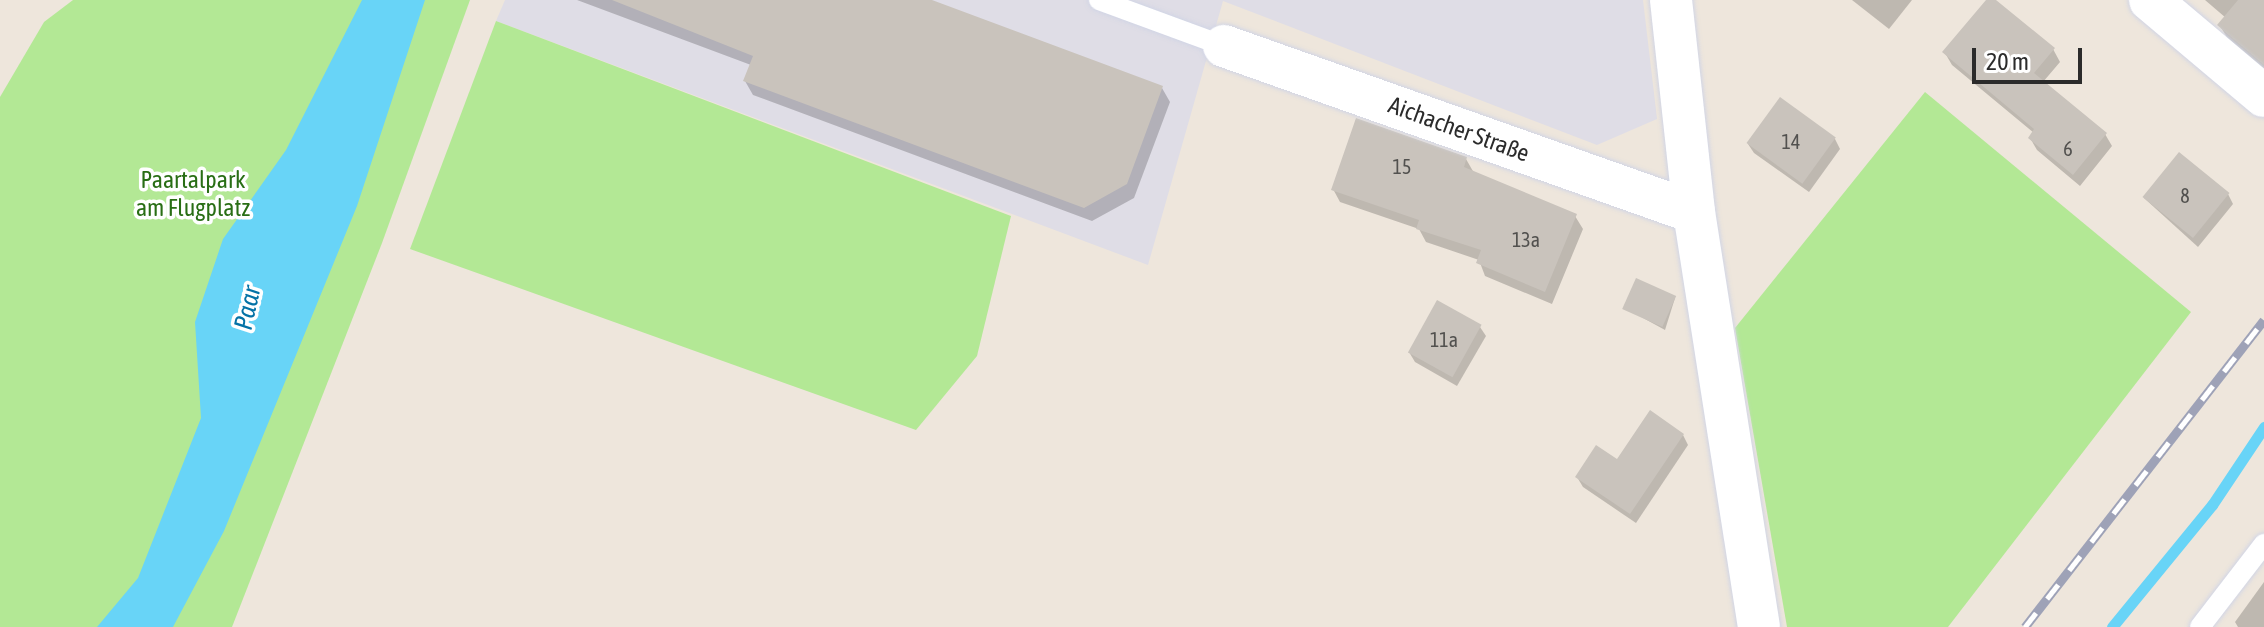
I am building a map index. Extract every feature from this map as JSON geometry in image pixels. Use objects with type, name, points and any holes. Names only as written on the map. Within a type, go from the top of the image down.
[{"type":"street","points":[[1671,0],[1694,212],[1759,627]]},
{"type":"street","points":[[2150,0],[2264,96]]},
{"type":"street","name":"Aichacher Straße","points":[[1224,46],[1694,212]]},
{"type":"lane","points":[[1099,0],[1224,46]]},
{"type":"lane","points":[[2200,627],[2264,544]]},
{"type":"shaded area","points":[[505,0],[1643,0],[1657,119],[1597,145],[1223,1],[1148,265],[496,21]]},
{"type":"green space","name":"Paartalpark am Flugplatz","points":[[73,0],[470,0],[382,243],[232,627],[0,627],[0,97],[44,22]]},
{"type":"green space","points":[[496,21],[1011,216],[977,356],[916,430],[410,249]]},
{"type":"green space","points":[[1925,92],[2191,312],[1948,627],[1787,627],[1735,328]]},
{"type":"water","name":"Paar","points":[[362,0],[425,0],[357,206],[224,531],[173,627],[97,627],[138,578],[201,418],[195,322],[223,239],[286,150]]},
{"type":"building","points":[[612,0],[932,0],[1163,86],[1127,184],[1084,208],[743,81],[753,56]]},
{"type":"building","points":[[1986,0],[1996,0],[2055,48],[2034,73],[2107,133],[2073,175],[2028,138],[2034,129],[1942,52]]},
{"type":"building","points":[[2238,0],[2264,0],[2264,65],[2217,25]]},
{"type":"building","points":[[1780,97],[1836,138],[1802,184],[1746,143]]},
{"type":"building","points":[[1356,118],[1467,157],[1464,167],[1577,214],[1545,292],[1476,263],[1481,250],[1416,229],[1419,220],[1331,190]]},
{"type":"building","points":[[2179,152],[2230,193],[2193,238],[2142,197]]},
{"type":"building","points":[[1636,278],[1676,296],[1662,327],[1622,309]]},
{"type":"building","points":[[1437,300],[1482,325],[1453,377],[1408,352]]},
{"type":"building","points":[[1650,410],[1684,434],[1630,514],[1575,477],[1596,445],[1617,459]]},
{"type":"waterway","points":[[2112,627],[2212,505],[2264,427]]},
{"type":"railway","points":[[2025,627],[2264,320]]}]
